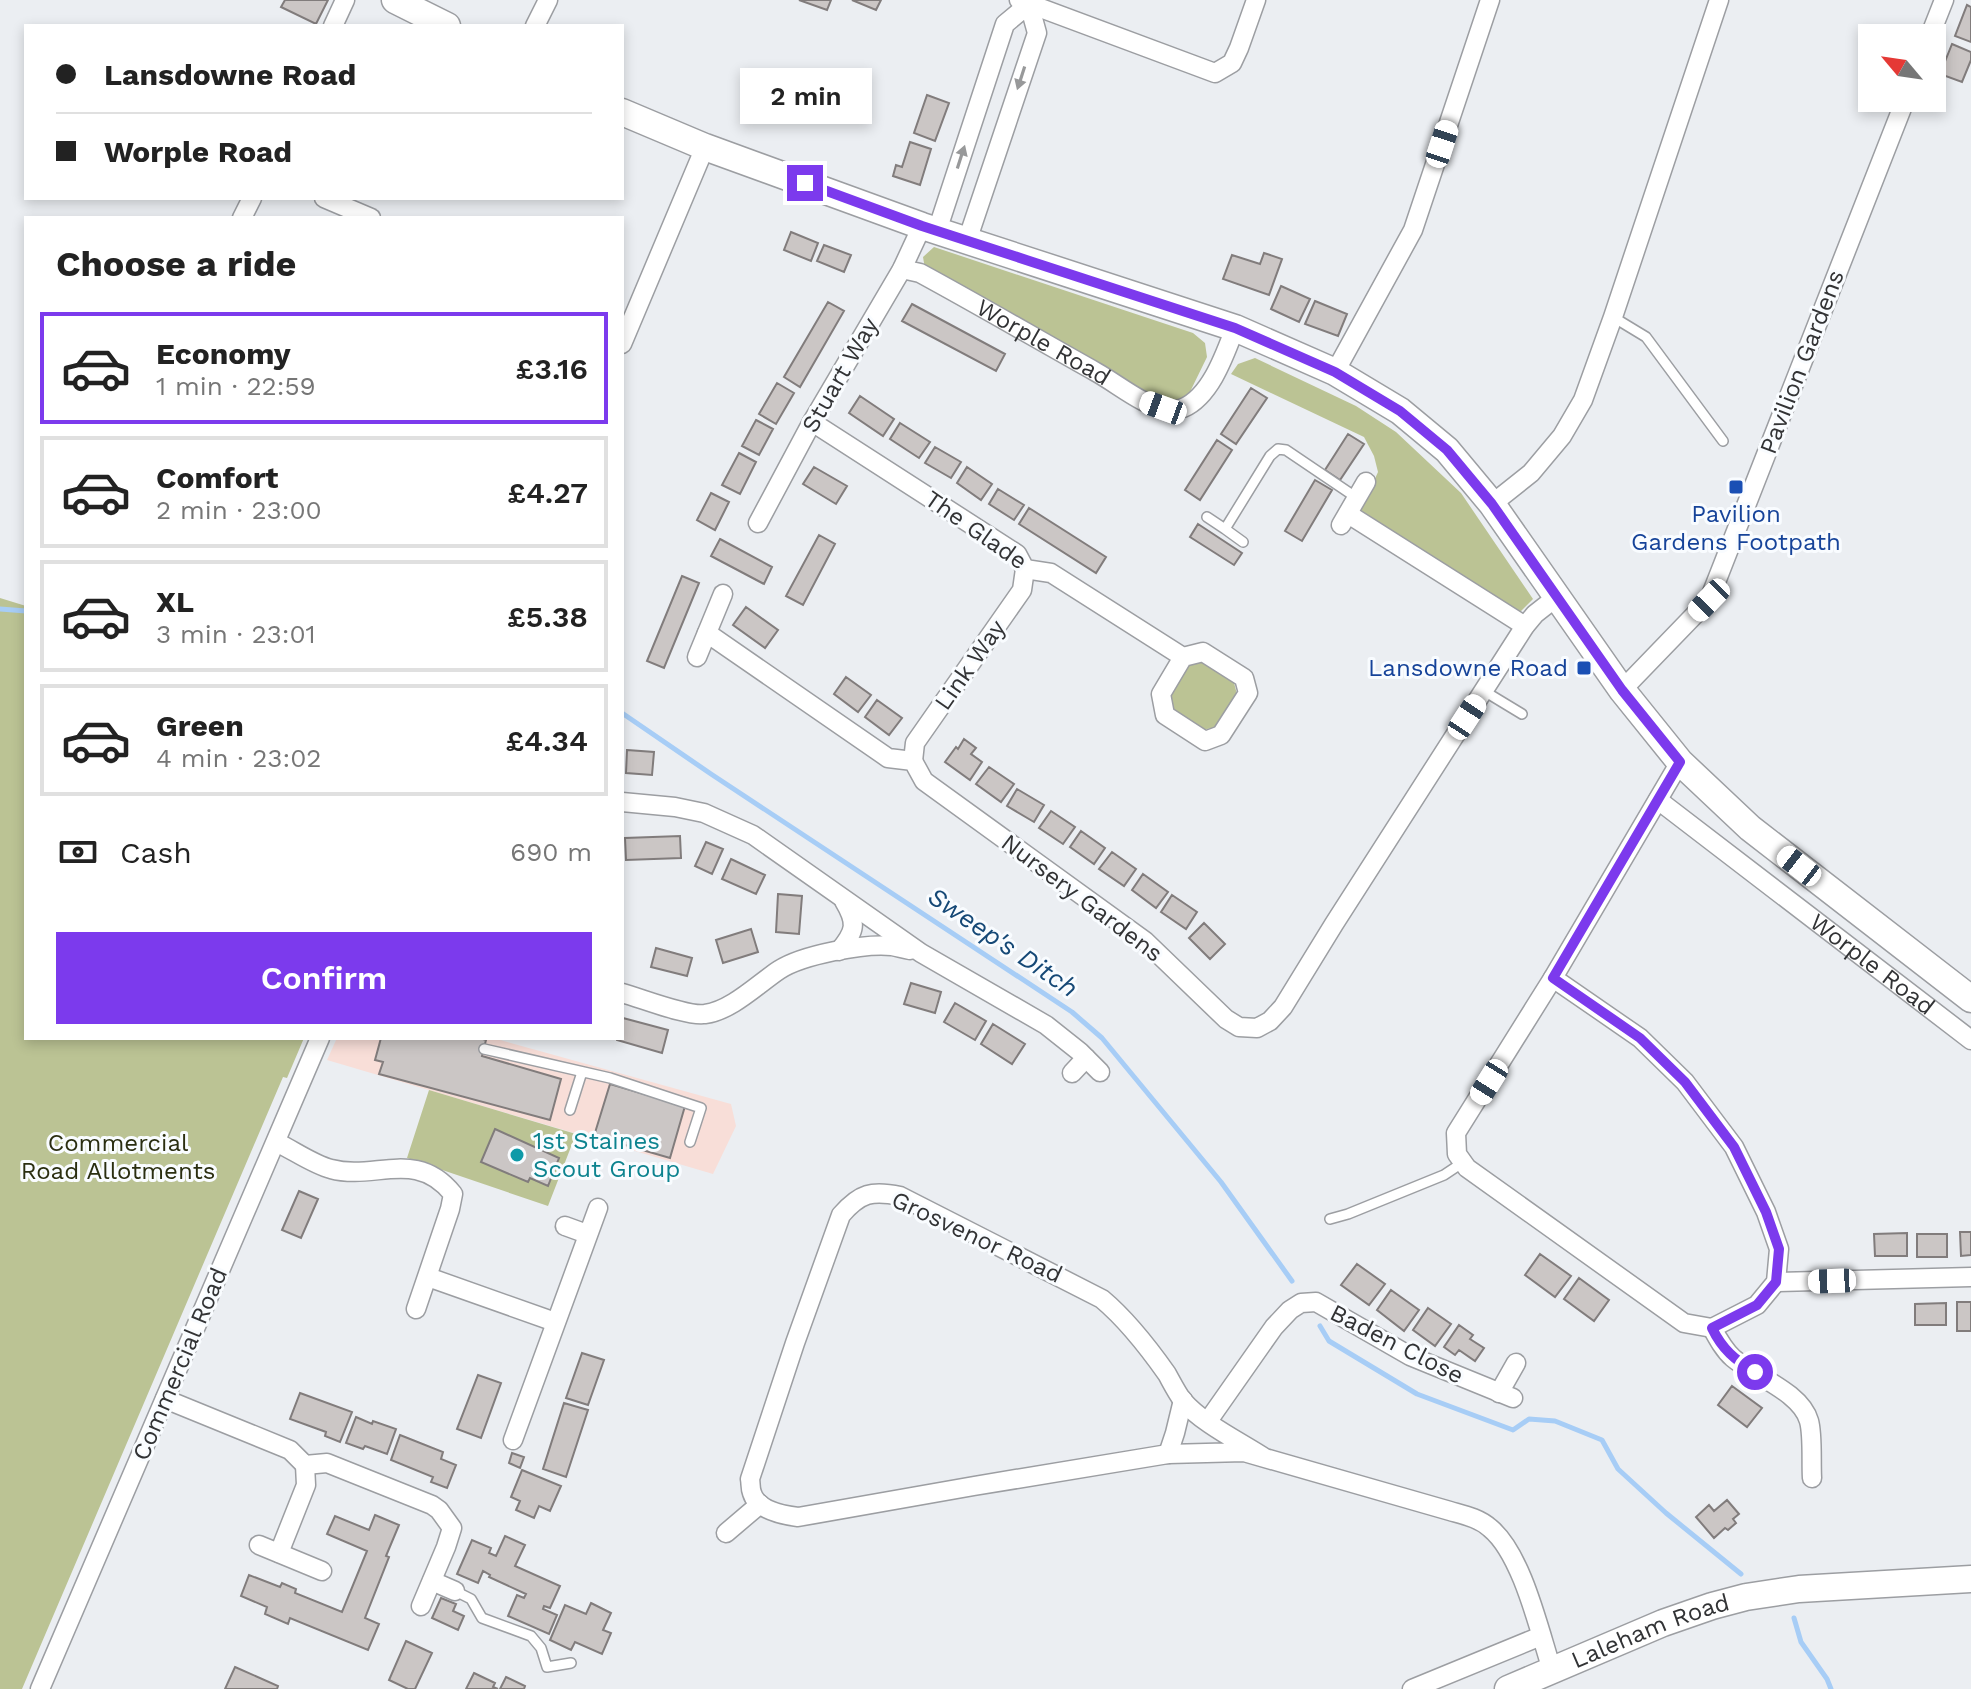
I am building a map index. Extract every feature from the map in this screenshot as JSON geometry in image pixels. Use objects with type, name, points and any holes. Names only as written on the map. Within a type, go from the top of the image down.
[{"type":"street","points":[[334,24],[345,0]]},
{"type":"street","points":[[395,0],[443,24]]},
{"type":"street","points":[[536,24],[548,0]]},
{"type":"street","points":[[1026,1],[1215,73],[1232,63],[1256,0]]},
{"type":"street","points":[[1335,372],[1413,230],[1490,0]]},
{"type":"street","points":[[1492,504],[1531,473],[1562,436],[1583,400],[1719,0]]},
{"type":"street","points":[[1935,24],[1944,0]]},
{"type":"street","points":[[967,241],[1037,33],[1026,1]]},
{"type":"street","name":"Stuart Way","points":[[758,523],[812,422],[902,269],[930,229],[1005,24],[1026,1]]},
{"type":"street","name":"Pavilion Gardens","points":[[1622,690],[1709,600],[1901,112]]},
{"type":"street","name":"Worple Road","points":[[624,113],[705,147],[930,229],[1235,328],[1335,372],[1400,411],[1447,450],[1492,504],[1622,690],[1680,762],[1750,828],[1971,999]]},
{"type":"street","points":[[624,332],[705,147]]},
{"type":"street","points":[[329,200],[366,216]]},
{"type":"street","name":"Worple Road","points":[[902,269],[920,273],[1108,378],[1143,401],[1163,408],[1181,410],[1196,400],[1213,379],[1235,328]]},
{"type":"street","name":"The Glade","points":[[812,422],[1017,554],[1025,569],[1051,573],[1183,657],[1203,652],[1244,678],[1248,693],[1221,735],[1205,741],[1165,715],[1161,694],[1183,657]]},
{"type":"street","points":[[1353,505],[1525,626]]},
{"type":"street","name":"Link Way","points":[[913,761],[915,743],[1022,590],[1025,569]]},
{"type":"street","points":[[697,657],[723,594]]},
{"type":"street","name":"Nursery Gardens","points":[[913,761],[924,781],[1145,941],[1226,1019],[1239,1027],[1257,1028],[1270,1021],[1283,1007],[1525,626],[1558,596]]},
{"type":"street","points":[[707,633],[888,758],[913,761]]},
{"type":"street","points":[[1553,978],[1640,1038],[1685,1082],[1734,1147],[1766,1212],[1779,1249],[1776,1282],[1757,1305],[1712,1328],[1684,1323],[1462,1163],[1457,1154],[1456,1133],[1553,978],[1680,762]]},
{"type":"street","name":"Worple Road","points":[[1658,800],[1971,1040]]},
{"type":"street","points":[[624,802],[704,813],[753,835],[921,953],[1046,1025],[1100,1072]]},
{"type":"street","points":[[839,951],[852,936],[853,917],[842,898]]},
{"type":"street","points":[[624,994],[704,1015],[723,1008],[782,968],[811,957],[856,947],[891,946],[921,953]]},
{"type":"street","name":"Commercial Road","points":[[40,1689],[319,1040]]},
{"type":"street","points":[[1072,1073],[1086,1058]]},
{"type":"street","points":[[276,1142],[330,1169],[349,1172],[396,1167],[425,1173],[444,1183],[453,1194],[450,1209],[416,1309]]},
{"type":"street","name":"Grosvenor Road","points":[[1265,1458],[1208,1421],[1183,1400],[1119,1314],[1102,1299],[900,1196],[875,1192],[864,1195],[841,1215],[750,1479],[752,1495],[760,1504],[780,1514],[798,1517],[1168,1454],[1244,1452],[1477,1519],[1492,1529],[1518,1568],[1552,1670]]},
{"type":"street","points":[[513,1440],[598,1208]]},
{"type":"street","points":[[565,1226],[587,1234]]},
{"type":"street","points":[[428,1277],[555,1322]]},
{"type":"street","points":[[1776,1282],[1971,1277]]},
{"type":"street","name":"Baden Close","points":[[1208,1421],[1274,1327],[1301,1303],[1316,1302],[1410,1356],[1506,1396],[1516,1363]]},
{"type":"street","points":[[1712,1328],[1719,1343],[1733,1359],[1777,1386],[1803,1409],[1809,1421],[1812,1478]]},
{"type":"street","points":[[165,1399],[290,1450],[305,1465],[306,1485],[279,1553]]},
{"type":"street","points":[[1168,1454],[1183,1400]]},
{"type":"street","points":[[305,1465],[327,1463],[439,1510],[452,1528],[421,1606]]},
{"type":"street","points":[[726,1533],[760,1504]]},
{"type":"street","points":[[259,1545],[322,1571]]},
{"type":"street","name":"Laleham Road","points":[[1519,1687],[1636,1633],[1746,1597],[1799,1589],[1971,1579]]},
{"type":"street","points":[[432,1581],[455,1591]]},
{"type":"street","name":"Laleham Road","points":[[1412,1689],[1541,1636]]},
{"type":"lane","points":[[1613,317],[1646,337],[1723,441]]},
{"type":"lane","points":[[1225,529],[1270,456],[1278,449],[1286,450],[1353,505]]},
{"type":"lane","points":[[1207,517],[1243,542]]},
{"type":"lane","points":[[1484,691],[1522,714]]},
{"type":"lane","points":[[484,1049],[610,1078],[701,1108],[690,1142]]},
{"type":"lane","points":[[570,1110],[582,1072]]},
{"type":"lane","points":[[1330,1219],[1444,1175],[1462,1163]]},
{"type":"lane","points":[[455,1591],[471,1599],[482,1618],[531,1636],[541,1648],[547,1667],[571,1663]]},
{"type":"shaded area","points":[[336,1040],[500,1040],[731,1104],[736,1126],[713,1174],[327,1060]]},
{"type":"green space","points":[[934,247],[1193,333],[1205,343],[1207,357],[1188,396],[1179,403],[1161,402],[925,269],[923,257]]},
{"type":"green space","points":[[1255,358],[1356,406],[1396,432],[1461,493],[1533,599],[1521,611],[1505,610],[1365,523],[1361,510],[1378,472],[1364,437],[1231,374],[1238,364]]},
{"type":"green space","name":"Commercial Road Allotments","points":[[0,598],[24,605],[24,1040],[303,1040],[287,1078],[283,1077],[22,1689],[0,1689]]},
{"type":"green space","points":[[1199,660],[1233,679],[1238,698],[1219,727],[1201,730],[1172,712],[1170,694],[1187,665]]},
{"type":"green space","points":[[429,1090],[576,1134],[548,1206],[407,1158]]},
{"type":"building","points":[[285,0],[328,0],[316,24],[281,7]]},
{"type":"building","points":[[799,0],[831,0],[827,10]]},
{"type":"building","points":[[852,0],[881,0],[876,10]]},
{"type":"building","points":[[1967,5],[1971,7],[1971,42],[1955,36]]},
{"type":"building","points":[[1952,44],[1971,52],[1962,82],[1946,76],[1946,59]]},
{"type":"building","points":[[927,95],[949,103],[935,141],[914,133]]},
{"type":"building","points":[[910,142],[931,149],[920,185],[893,176],[896,165],[902,167]]},
{"type":"building","points":[[791,232],[818,243],[811,261],[784,250]]},
{"type":"building","points":[[824,245],[851,255],[844,272],[817,261]]},
{"type":"building","points":[[1264,253],[1282,259],[1269,295],[1223,279],[1232,255],[1260,264]]},
{"type":"building","points":[[1281,286],[1310,299],[1299,322],[1271,309]]},
{"type":"building","points":[[1315,301],[1347,314],[1338,336],[1305,324]]},
{"type":"building","points":[[828,302],[844,311],[800,387],[784,377]]},
{"type":"building","points":[[912,304],[1005,354],[996,371],[902,321]]},
{"type":"building","points":[[777,383],[794,393],[776,424],[759,414]]},
{"type":"building","points":[[1251,388],[1267,398],[1236,444],[1221,434]]},
{"type":"building","points":[[860,396],[894,419],[883,436],[849,413]]},
{"type":"building","points":[[756,420],[773,429],[759,455],[742,446]]},
{"type":"building","points":[[900,423],[930,442],[919,458],[890,439]]},
{"type":"building","points":[[1348,434],[1364,444],[1340,480],[1325,470]]},
{"type":"building","points":[[1217,440],[1232,450],[1200,500],[1185,490]]},
{"type":"building","points":[[935,447],[961,462],[951,478],[925,463]]},
{"type":"building","points":[[739,453],[756,462],[740,494],[722,485]]},
{"type":"building","points":[[814,467],[847,486],[836,504],[803,484]]},
{"type":"building","points":[[967,467],[992,484],[981,500],[957,483]]},
{"type":"building","points":[[1315,480],[1332,490],[1302,541],[1285,531]]},
{"type":"building","points":[[998,489],[1024,505],[1014,520],[989,504]]},
{"type":"building","points":[[711,493],[729,502],[715,530],[697,520]]},
{"type":"building","points":[[1029,508],[1106,557],[1096,573],[1019,524]]},
{"type":"building","points":[[1198,524],[1242,553],[1234,565],[1190,537]]},
{"type":"building","points":[[819,535],[835,544],[803,605],[786,596]]},
{"type":"building","points":[[720,539],[772,567],[764,584],[711,556]]},
{"type":"building","points":[[682,576],[699,583],[664,668],[647,661]]},
{"type":"building","points":[[746,607],[778,630],[765,648],[733,625]]},
{"type":"building","points":[[846,677],[871,695],[858,712],[834,694]]},
{"type":"building","points":[[877,700],[902,718],[889,735],[865,717]]},
{"type":"building","points":[[964,739],[976,748],[971,754],[982,762],[970,780],[945,762]]},
{"type":"building","points":[[627,750],[654,752],[652,775],[626,773]]},
{"type":"building","points":[[989,767],[1014,784],[1001,802],[976,784]]},
{"type":"building","points":[[1017,789],[1044,805],[1034,822],[1007,806]]},
{"type":"building","points":[[1051,811],[1075,827],[1063,844],[1039,828]]},
{"type":"building","points":[[1081,831],[1105,848],[1094,864],[1070,847]]},
{"type":"building","points":[[680,836],[681,858],[626,860],[625,838]]},
{"type":"building","points":[[706,842],[723,849],[712,874],[695,866]]},
{"type":"building","points":[[1112,852],[1136,869],[1124,886],[1099,869]]},
{"type":"building","points":[[731,859],[765,875],[756,894],[722,879]]},
{"type":"building","points":[[1143,874],[1168,892],[1156,908],[1132,890]]},
{"type":"building","points":[[778,894],[802,896],[799,934],[776,932]]},
{"type":"building","points":[[1172,895],[1197,912],[1186,929],[1161,912]]},
{"type":"building","points":[[1204,923],[1225,944],[1210,959],[1189,938]]},
{"type":"building","points":[[751,929],[758,952],[723,963],[716,940]]},
{"type":"building","points":[[656,948],[692,958],[687,976],[651,967]]},
{"type":"building","points":[[911,983],[941,992],[935,1013],[904,1004]]},
{"type":"building","points":[[955,1003],[986,1021],[975,1040],[944,1022]]},
{"type":"building","points":[[624,1018],[668,1030],[662,1053],[617,1040],[624,1040]]},
{"type":"building","points":[[993,1024],[1025,1044],[1012,1064],[981,1044]]},
{"type":"building","points":[[380,1040],[486,1040],[482,1056],[561,1079],[550,1120],[379,1074],[383,1062],[375,1060]]},
{"type":"building","points":[[610,1084],[685,1106],[670,1158],[594,1136]]},
{"type":"building","name":"1st Staines Scout Group","points":[[495,1129],[559,1158],[548,1186],[530,1178],[528,1182],[481,1162]]},
{"type":"building","points":[[299,1191],[318,1199],[301,1238],[282,1230]]},
{"type":"building","points":[[1960,1232],[1971,1232],[1971,1255],[1961,1256]]},
{"type":"building","points":[[1907,1233],[1907,1256],[1875,1256],[1874,1234]]},
{"type":"building","points":[[1917,1234],[1947,1234],[1947,1257],[1917,1257]]},
{"type":"building","points":[[1540,1254],[1571,1276],[1555,1297],[1525,1275]]},
{"type":"building","points":[[1357,1264],[1385,1284],[1369,1305],[1341,1285]]},
{"type":"building","points":[[1579,1278],[1609,1300],[1594,1321],[1564,1299]]},
{"type":"building","points":[[1391,1290],[1419,1310],[1404,1331],[1377,1310]]},
{"type":"building","points":[[1957,1302],[1971,1302],[1971,1331],[1957,1331]]},
{"type":"building","points":[[1946,1303],[1946,1325],[1915,1325],[1915,1304]]},
{"type":"building","points":[[1428,1308],[1451,1324],[1435,1346],[1413,1330]]},
{"type":"building","points":[[1459,1325],[1473,1335],[1470,1339],[1484,1348],[1475,1361],[1459,1350],[1455,1355],[1444,1347]]},
{"type":"building","points":[[582,1353],[604,1360],[588,1405],[566,1398]]},
{"type":"building","points":[[478,1375],[501,1383],[481,1438],[457,1429]]},
{"type":"building","points":[[1732,1386],[1762,1408],[1747,1427],[1718,1405]]},
{"type":"building","points":[[300,1393],[352,1412],[340,1442],[325,1436],[326,1432],[290,1419]]},
{"type":"building","points":[[564,1403],[588,1410],[566,1477],[543,1469]]},
{"type":"building","points":[[356,1417],[396,1429],[387,1454],[346,1443]]},
{"type":"building","points":[[400,1435],[443,1452],[441,1459],[456,1465],[447,1488],[431,1482],[433,1477],[391,1460]]},
{"type":"building","points":[[512,1453],[524,1457],[520,1468],[509,1463]]},
{"type":"building","points":[[522,1470],[561,1486],[550,1511],[539,1506],[534,1518],[516,1510],[520,1501],[511,1497]]},
{"type":"building","points":[[1727,1500],[1739,1514],[1733,1519],[1736,1523],[1714,1538],[1696,1517],[1709,1505],[1714,1511]]},
{"type":"building","points":[[375,1515],[399,1525],[365,1618],[379,1624],[368,1650],[290,1618],[288,1624],[265,1614],[267,1607],[241,1596],[249,1575],[280,1587],[282,1583],[296,1589],[295,1593],[342,1612],[367,1551],[327,1534],[335,1516],[369,1530]]},
{"type":"building","points":[[505,1536],[525,1545],[515,1566],[560,1586],[550,1608],[544,1606],[543,1609],[557,1615],[549,1634],[508,1616],[517,1595],[524,1598],[526,1594],[489,1577],[483,1571],[478,1583],[457,1574],[472,1540],[491,1548],[489,1553],[496,1556]]},
{"type":"building","points":[[441,1598],[456,1604],[453,1611],[464,1616],[458,1630],[432,1618]]},
{"type":"building","points":[[591,1603],[611,1613],[603,1630],[611,1633],[602,1654],[575,1642],[571,1650],[550,1640],[565,1605],[586,1614]]},
{"type":"building","points":[[406,1641],[432,1653],[415,1689],[389,1680]]},
{"type":"building","points":[[235,1667],[278,1686],[277,1689],[225,1689]]},
{"type":"building","points":[[474,1673],[495,1683],[493,1687],[498,1689],[466,1689]]},
{"type":"building","points":[[506,1677],[525,1686],[524,1689],[500,1689]]},
{"type":"waterway","points":[[0,609],[24,611]]},
{"type":"waterway","name":"Sweep's Ditch","points":[[624,714],[1072,1012],[1102,1038],[1221,1182],[1292,1281]]},
{"type":"waterway","name":"Sweep's Ditch","points":[[1320,1326],[1329,1341],[1417,1394],[1513,1430],[1529,1419],[1555,1421],[1602,1440],[1618,1469],[1741,1574]]},
{"type":"waterway","name":"Sweep's Ditch","points":[[1794,1618],[1801,1642],[1831,1689]]},
{"type":"place","name":"Pavilion Gardens Footpath","points":[[1736,487]]},
{"type":"place","name":"Lansdowne Road","points":[[1584,668]]},
{"type":"place","name":"1st Staines Scout Group","points":[[517,1155]]},
{"type":"route","points":[[805,183],[922,226],[1235,328],[1335,372],[1400,411],[1447,450],[1492,504],[1622,690],[1680,762],[1553,978],[1640,1038],[1685,1082],[1734,1147],[1766,1212],[1779,1249],[1776,1282],[1757,1305],[1712,1328],[1719,1343],[1733,1359],[1755,1372]]}]
